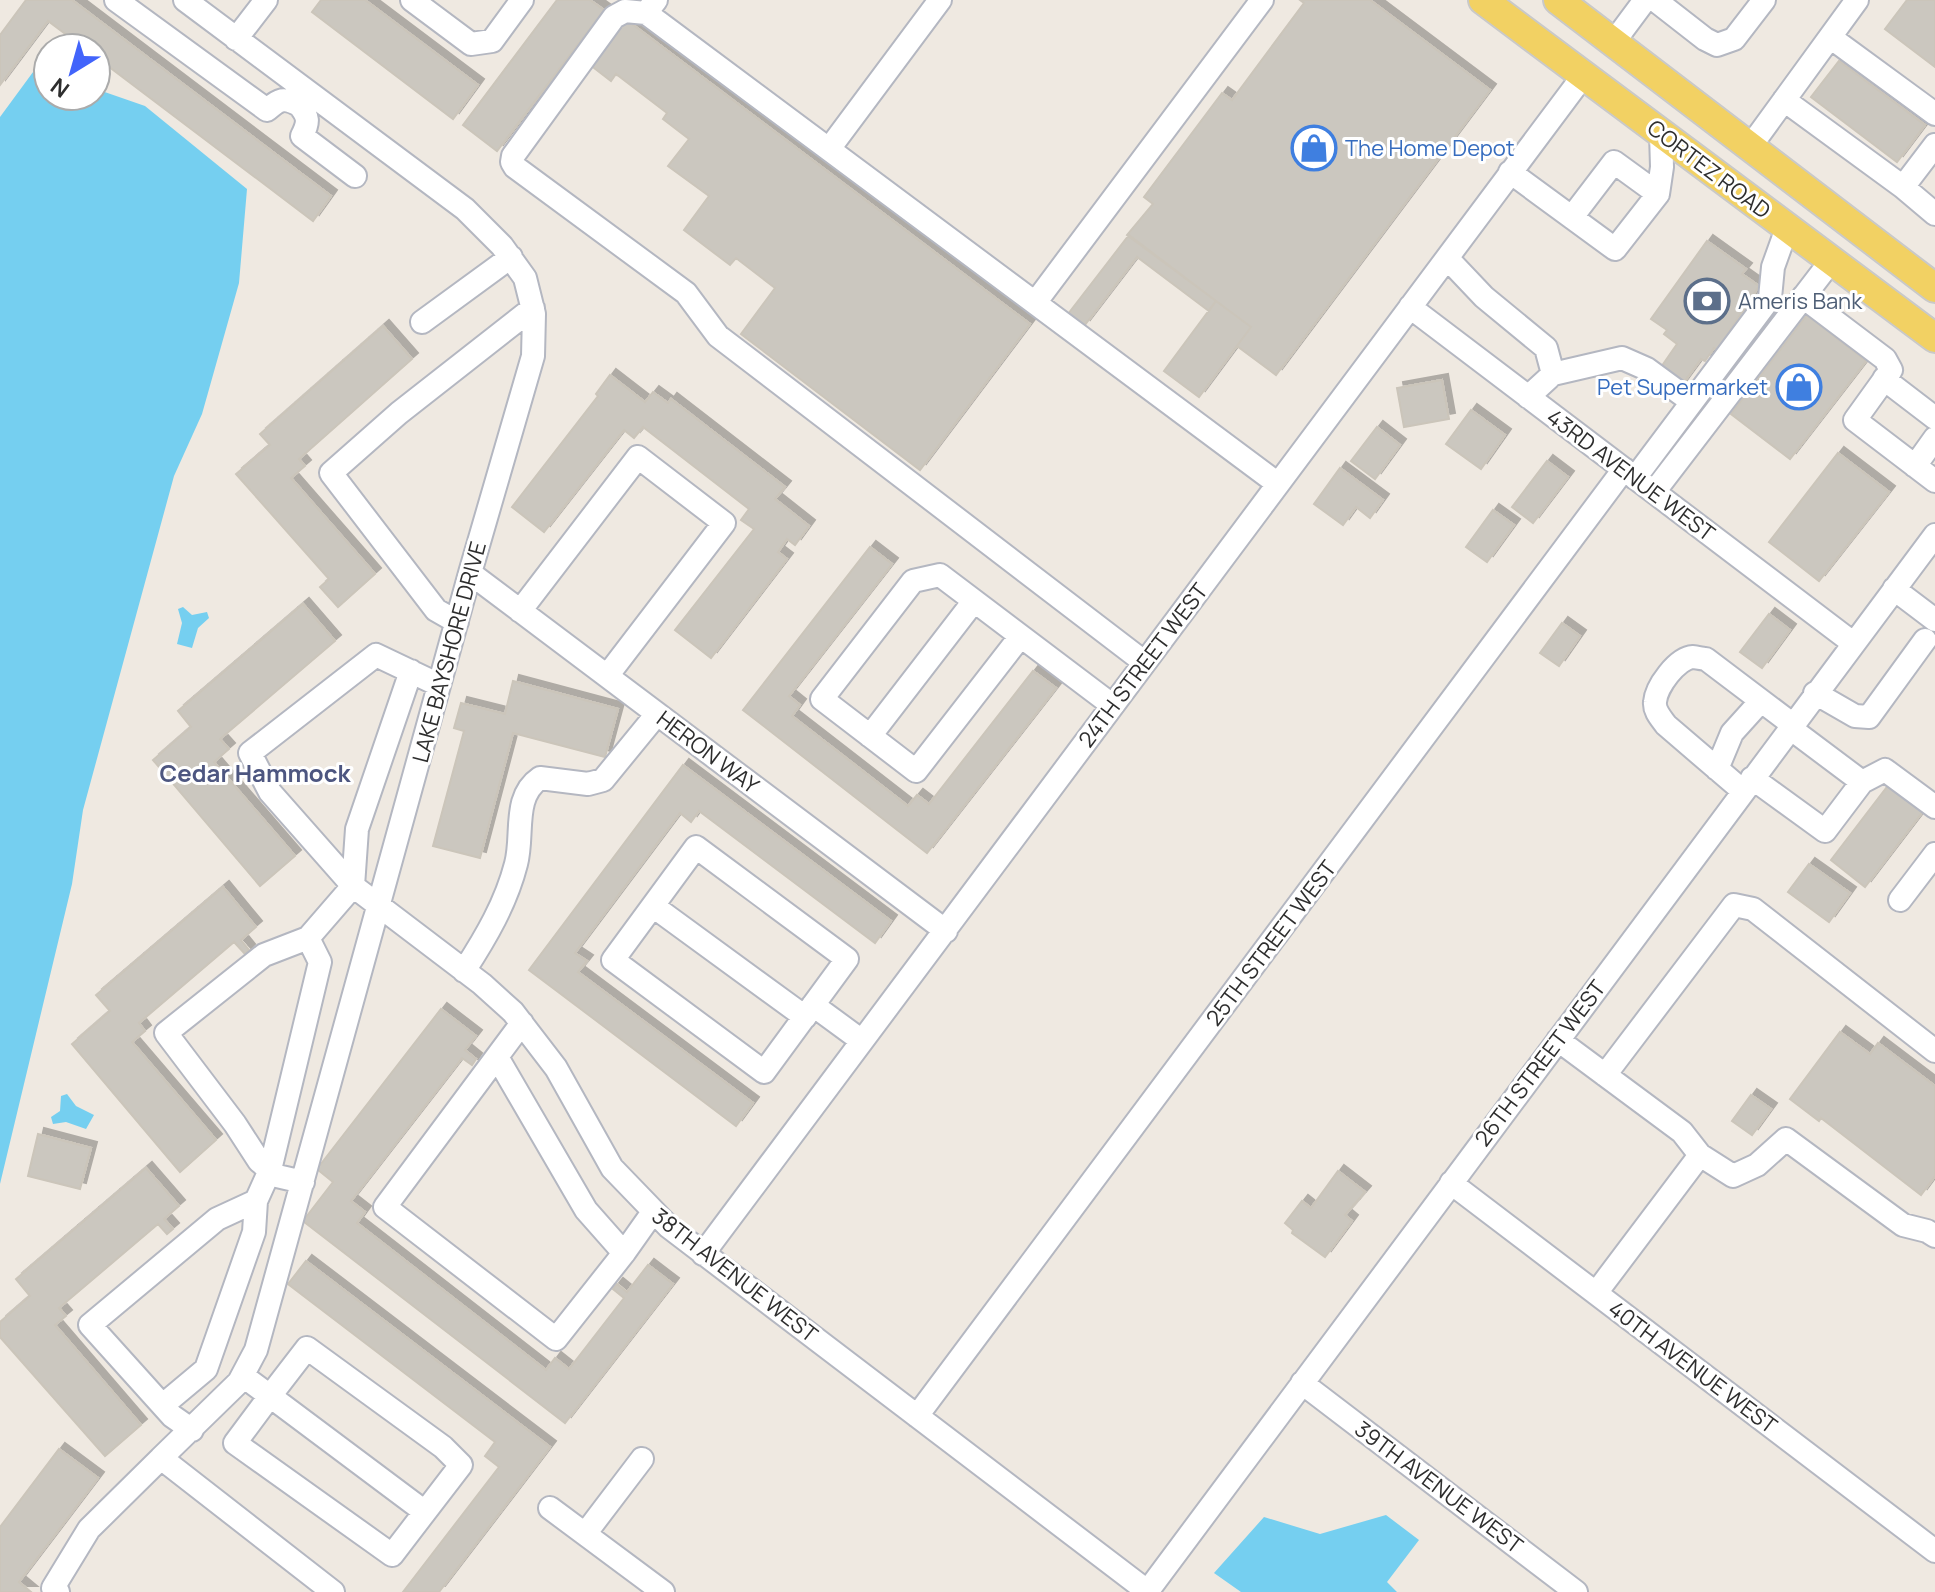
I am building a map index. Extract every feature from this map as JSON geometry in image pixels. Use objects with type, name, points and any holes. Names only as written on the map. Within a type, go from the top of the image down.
[{"type":"main road","name":"CORTEZ ROAD","points":[[1483,0],[1935,338]]},
{"type":"main road","name":"CORTEZ ROAD","points":[[1558,0],[1935,288]]},
{"type":"street","points":[[116,0],[267,110],[278,100],[304,99],[308,124],[302,136],[355,176]]},
{"type":"street","name":"LAKE BAYSHORE DRIVE","points":[[58,1592],[53,1588],[89,1529],[243,1376],[256,1350],[470,573],[533,356],[533,308],[525,278],[511,257],[465,209],[304,99],[236,39],[185,0]]},
{"type":"street","points":[[236,39],[266,0]]},
{"type":"street","points":[[412,0],[471,44],[492,41],[522,0]]},
{"type":"street","points":[[829,149],[940,0]]},
{"type":"street","points":[[1035,303],[1262,0]]},
{"type":"street","points":[[1613,43],[1645,0]]},
{"type":"street","points":[[1655,0],[1717,45],[1734,39],[1764,0]]},
{"type":"street","points":[[1750,147],[1857,0]]},
{"type":"street","points":[[1144,662],[718,336],[686,293],[515,167],[513,156],[614,17],[625,11],[651,6],[829,149],[1278,484]]},
{"type":"street","points":[[1830,37],[1935,114]]},
{"type":"street","name":"24TH STREET WEST","points":[[703,1254],[1583,76]]},
{"type":"street","points":[[1784,100],[1935,214]]},
{"type":"street","points":[[1510,172],[1615,249],[1658,194],[1662,167],[1661,134]]},
{"type":"street","points":[[1903,187],[1935,145]]},
{"type":"street","points":[[1572,217],[1614,162],[1658,194]]},
{"type":"street","name":"25TH STREET WEST","points":[[917,1416],[1630,474],[1692,402],[1770,298],[1773,267],[1787,228]]},
{"type":"street","points":[[422,322],[511,257]]},
{"type":"street","points":[[1447,258],[1484,297],[1546,348],[1553,374]]},
{"type":"street","points":[[1654,492],[1831,261]]},
{"type":"street","points":[[1803,297],[1885,359],[1891,370],[1855,420],[1935,481]]},
{"type":"street","name":"43RD AVENUE WEST","points":[[1410,307],[1853,643]]},
{"type":"street","points":[[457,622],[436,610],[331,473],[399,413],[533,308]]},
{"type":"street","points":[[1528,397],[1553,374],[1622,358],[1647,369],[1692,402]]},
{"type":"street","points":[[1884,379],[1935,418]]},
{"type":"street","points":[[1915,466],[1935,438]]},
{"type":"street","points":[[520,611],[638,457],[724,523],[607,676]]},
{"type":"street","name":"26TH STREET WEST","points":[[1147,1592],[1815,693],[1934,540]]},
{"type":"street","name":"HERON WAY","points":[[470,573],[946,931]]},
{"type":"street","points":[[1020,637],[916,771],[822,699],[913,581],[940,575],[1112,705]]},
{"type":"street","points":[[1815,693],[1855,716],[1869,717],[1930,630],[1894,589]]},
{"type":"street","points":[[870,736],[974,601]]},
{"type":"street","name":"38TH AVENUE WEST","points":[[411,671],[376,655],[250,753],[270,792],[353,886],[482,984],[522,1023],[556,1068],[612,1168],[653,1212],[703,1254],[1147,1592]]},
{"type":"street","points":[[1862,782],[1706,659],[1693,657],[1683,660],[1659,690],[1655,703],[1658,715],[1717,769],[1825,831],[1862,782],[1885,770],[1935,807]]},
{"type":"street","points":[[303,1182],[277,1176],[259,1161],[166,1033],[264,955],[308,938],[353,886],[357,829],[411,671],[439,685]]},
{"type":"street","points":[[1717,769],[1732,733],[1760,702]]},
{"type":"street","points":[[464,971],[492,928],[517,863],[523,800],[531,784],[540,778],[588,784],[603,780],[657,714]]},
{"type":"street","points":[[696,847],[847,959],[764,1072],[613,960],[653,906],[696,847]]},
{"type":"street","points":[[1900,900],[1935,854]]},
{"type":"street","points":[[1605,1075],[1734,905],[1753,909],[1935,1051]]},
{"type":"street","points":[[653,906],[809,1011],[862,1041]]},
{"type":"street","points":[[163,1405],[206,1369],[254,1232],[256,1201],[270,1170],[320,962],[308,938]]},
{"type":"street","points":[[522,1023],[385,1207],[556,1339],[653,1212]]},
{"type":"street","points":[[1558,1040],[1682,1132],[1700,1155],[1733,1176],[1757,1165],[1786,1139],[1903,1225],[1935,1236]]},
{"type":"street","points":[[497,1057],[586,1210],[624,1253]]},
{"type":"street","points":[[1596,1293],[1700,1155]]},
{"type":"street","name":"40TH AVENUE WEST","points":[[1451,1183],[1935,1551]]},
{"type":"street","points":[[192,1430],[163,1405],[90,1325],[217,1219],[256,1201]]},
{"type":"street","points":[[307,1348],[443,1447],[461,1465],[392,1555],[235,1443],[270,1396],[307,1348]]},
{"type":"street","points":[[243,1376],[425,1512]]},
{"type":"street","name":"39TH AVENUE WEST","points":[[1302,1383],[1576,1592]]},
{"type":"street","points":[[161,1458],[333,1592]]},
{"type":"street","points":[[585,1534],[642,1459]]},
{"type":"street","points":[[550,1508],[663,1592]]},
{"type":"water","points":[[32,73],[32,112],[112,112],[112,95],[145,106],[247,189],[239,283],[202,414],[174,476],[83,810],[72,884],[0,1184],[0,117]]},
{"type":"water","points":[[183,607],[192,615],[207,612],[209,618],[198,628],[192,648],[177,644],[182,623],[178,609]]},
{"type":"water","points":[[67,1094],[76,1106],[94,1115],[86,1129],[66,1122],[53,1124],[51,1117],[60,1111],[61,1096]]},
{"type":"water","points":[[1386,1515],[1419,1540],[1387,1582],[1397,1592],[1241,1592],[1214,1573],[1264,1517],[1320,1534]]},
{"type":"building","points":[[26,0],[72,0],[331,196],[313,221],[112,69],[112,32],[63,32],[48,21],[40,32],[32,32],[32,42],[0,85],[0,35]]},
{"type":"building","points":[[321,0],[365,0],[478,85],[453,119],[312,12]]},
{"type":"building","points":[[557,0],[590,0],[604,10],[497,151],[463,125]]},
{"type":"building","name":"The Home Depot","points":[[1300,0],[1370,0],[1490,90],[1276,375],[1237,346],[1251,327],[1127,235],[1153,204],[1144,197],[1222,93],[1232,100],[1304,3]]},
{"type":"building","points":[[1907,0],[1935,0],[1935,67],[1885,29]]},
{"type":"building","points":[[624,18],[1030,324],[920,470],[741,334],[775,288],[736,258],[730,265],[684,230],[709,196],[668,166],[689,139],[663,119],[667,113],[616,74],[611,81],[589,64]]},
{"type":"building","points":[[1839,61],[1925,125],[1897,162],[1811,97]]},
{"type":"building","points":[[1129,235],[1216,301],[1209,311],[1137,257],[1084,326],[1068,314]]},
{"type":"building","name":"Ameris Bank","points":[[1707,241],[1746,269],[1742,274],[1759,286],[1717,350],[1714,348],[1705,361],[1701,359],[1681,386],[1659,370],[1677,344],[1664,334],[1667,330],[1651,319]]},
{"type":"building","points":[[1216,301],[1251,327],[1199,397],[1164,371]]},
{"type":"building","name":"Pet Supermarket","points":[[1807,315],[1866,361],[1790,459],[1731,414]]},
{"type":"building","points":[[383,326],[412,359],[299,459],[305,466],[291,478],[375,574],[338,607],[320,587],[329,579],[236,474],[270,445],[260,434]]},
{"type":"building","points":[[610,375],[645,402],[653,392],[668,403],[671,399],[785,487],[775,499],[809,526],[795,545],[787,539],[778,552],[787,559],[711,658],[675,630],[754,529],[741,520],[749,509],[643,427],[634,438],[624,430],[544,532],[512,507],[598,396],[596,394]]},
{"type":"building","points":[[1442,380],[1449,419],[1404,427],[1397,388]]},
{"type":"building","points":[[1471,410],[1505,435],[1481,469],[1446,444]]},
{"type":"building","points":[[1377,427],[1400,445],[1375,479],[1351,461]]},
{"type":"building","points":[[1838,453],[1889,492],[1819,581],[1769,542]]},
{"type":"building","points":[[1547,461],[1568,477],[1533,523],[1512,507]]},
{"type":"building","points":[[1340,468],[1383,500],[1370,518],[1356,507],[1343,525],[1314,504]]},
{"type":"building","points":[[1493,510],[1514,525],[1487,562],[1466,547]]},
{"type":"building","points":[[870,547],[892,564],[789,696],[800,705],[792,716],[908,806],[917,795],[929,804],[1033,671],[1056,688],[927,853],[743,710]]},
{"type":"building","points":[[303,604],[335,641],[220,739],[229,749],[214,762],[295,856],[260,886],[153,760],[191,727],[178,711]]},
{"type":"building","points":[[1769,614],[1790,630],[1762,668],[1740,652]]},
{"type":"building","points":[[1562,623],[1580,636],[1559,666],[1540,653]]},
{"type":"building","points":[[513,681],[618,709],[605,757],[513,733],[480,858],[433,846],[464,731],[454,728],[461,703],[505,714]]},
{"type":"building","points":[[683,765],[891,921],[875,943],[699,811],[691,822],[680,813],[575,953],[587,961],[578,972],[753,1103],[736,1126],[529,970]]},
{"type":"building","points":[[1890,783],[1924,810],[1865,887],[1831,860]]},
{"type":"building","points":[[1809,864],[1850,893],[1829,922],[1788,892]]},
{"type":"building","points":[[223,887],[256,927],[241,940],[249,950],[245,954],[234,942],[139,1023],[145,1031],[132,1042],[216,1140],[180,1172],[72,1044],[110,1011],[96,995]]},
{"type":"building","points":[[441,1009],[476,1036],[465,1050],[476,1059],[472,1065],[462,1058],[351,1201],[365,1212],[357,1223],[546,1370],[555,1358],[569,1369],[624,1298],[613,1289],[617,1284],[627,1292],[648,1265],[673,1284],[565,1423],[303,1221],[333,1182],[317,1169]]},
{"type":"building","points":[[1840,1032],[1870,1054],[1878,1043],[1935,1086],[1935,1176],[1921,1195],[1821,1118],[1819,1121],[1790,1099]]},
{"type":"building","points":[[1751,1095],[1771,1109],[1752,1135],[1732,1121]]},
{"type":"building","points":[[38,1134],[91,1148],[80,1189],[28,1176]]},
{"type":"building","points":[[146,1168],[179,1206],[164,1219],[173,1229],[167,1234],[158,1224],[59,1308],[66,1316],[55,1325],[141,1425],[105,1456],[0,1337],[0,1322],[30,1296],[16,1279]]},
{"type":"building","points":[[1338,1171],[1365,1192],[1345,1215],[1352,1221],[1325,1257],[1292,1233],[1293,1230],[1285,1223],[1302,1201],[1311,1208]]},
{"type":"building","points":[[306,1261],[550,1447],[439,1592],[403,1592],[499,1467],[485,1456],[495,1442],[288,1284]]},
{"type":"building","points":[[59,1449],[98,1478],[19,1582],[31,1592],[0,1592],[0,1527]]},
{"type":"place","name":"The Home Depot","points":[[1314,148]]},
{"type":"place","name":"Ameris Bank","points":[[1707,301]]},
{"type":"place","name":"Pet Supermarket","points":[[1799,387]]},
{"type":"district","name":"Cedar Hammock","points":[[255,772]]}]
